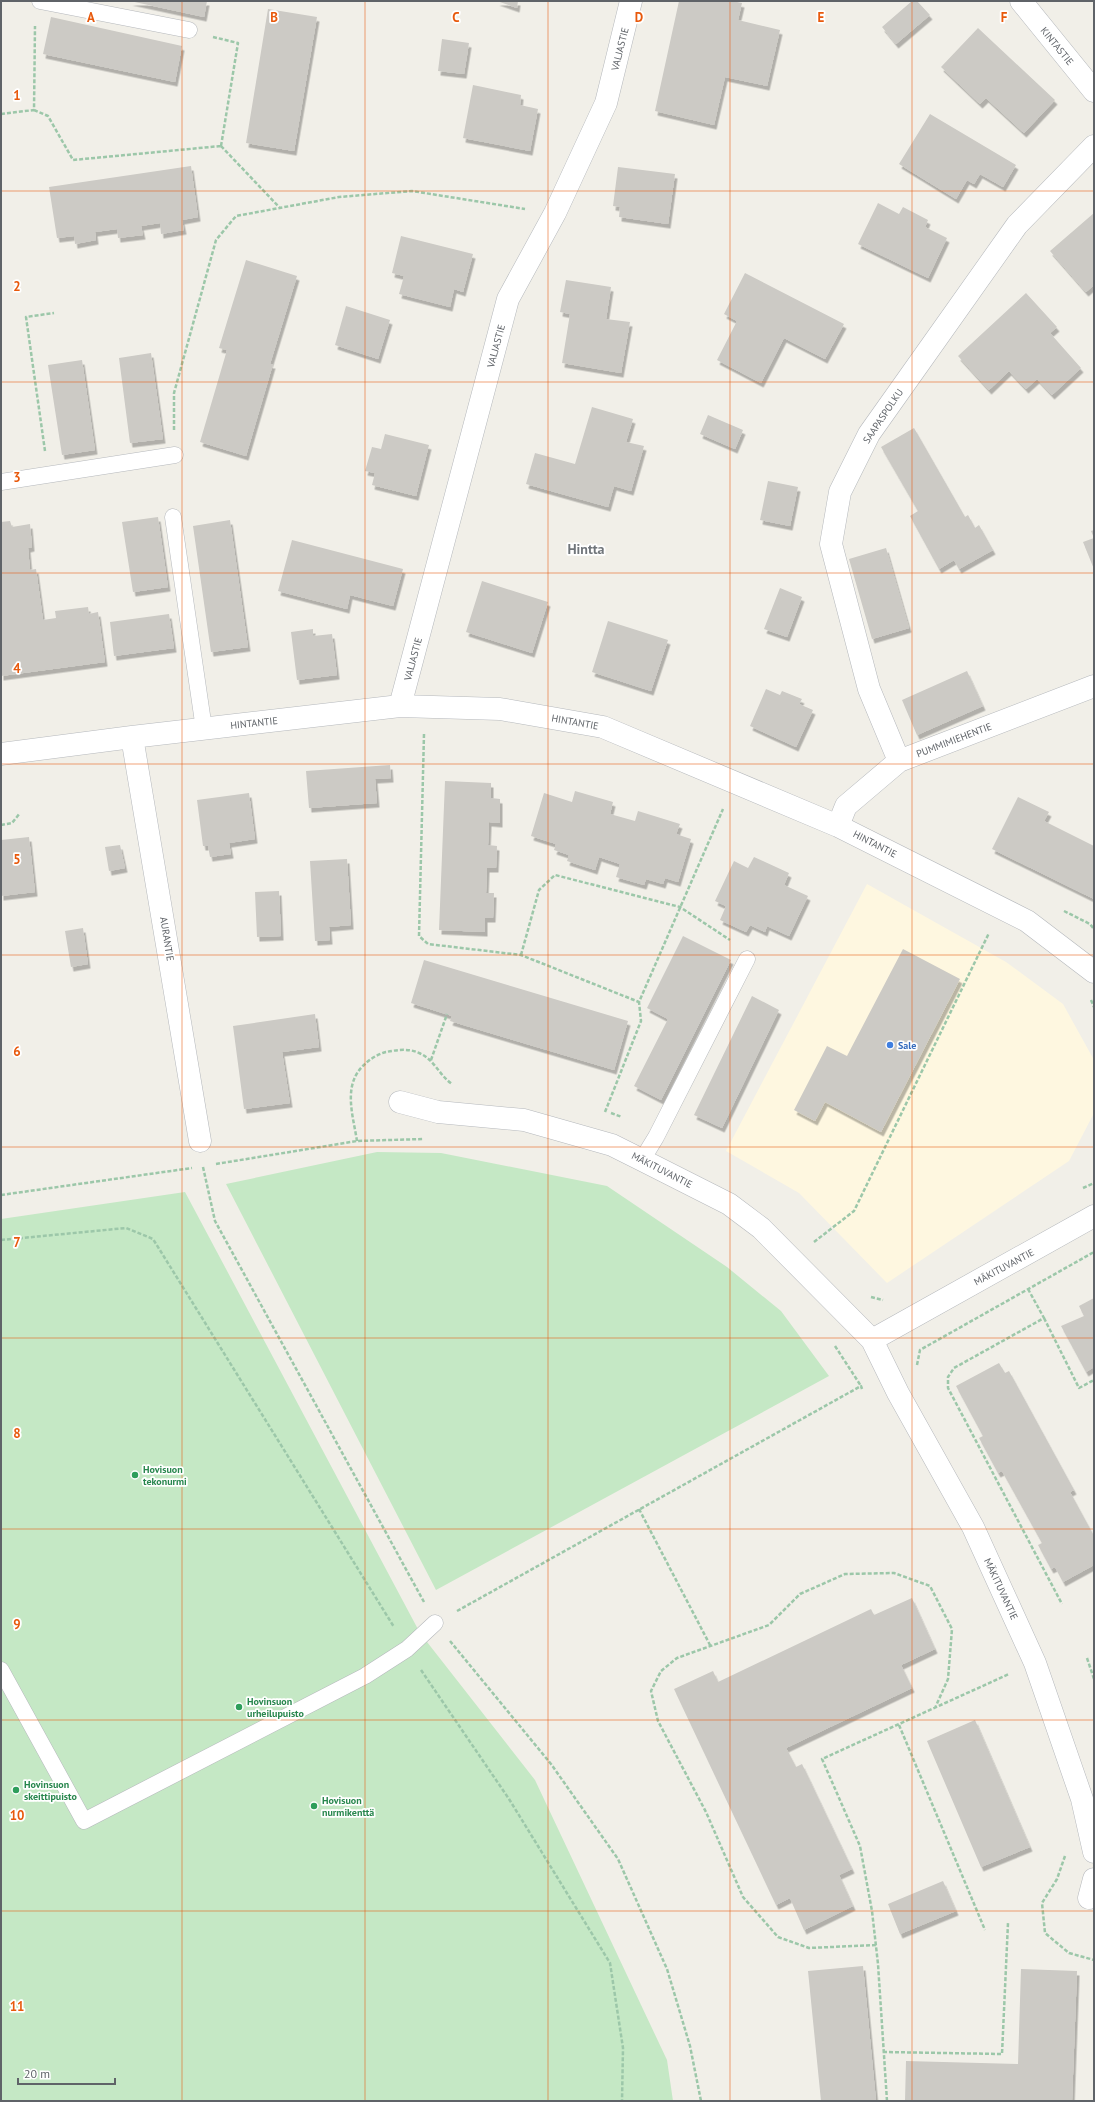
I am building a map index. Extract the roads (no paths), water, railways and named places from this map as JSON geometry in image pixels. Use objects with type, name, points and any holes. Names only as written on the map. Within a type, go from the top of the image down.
[{"type":"street","name":"VALJASTIE","points":[[400,706],[508,299],[555,213],[606,103],[631,1]]},
{"type":"street","name":"KINTASTIE","points":[[1020,1],[1094,91]]},
{"type":"street","name":"SAAPASPOLKU","points":[[899,761],[869,689],[831,544],[840,492],[869,434],[1017,225],[1094,146]]},
{"type":"street","name":"PUMMIMIEHENTIE","points":[[838,826],[846,806],[899,761],[1094,686]]},
{"type":"street","name":"HINTANTIE","points":[[1,754],[132,737],[400,706],[500,709],[603,727],[838,826],[1027,921],[1094,972]]},
{"type":"street","name":"AURANTIE","points":[[132,737],[200,1141]]},
{"type":"street","name":"MÄKITUVANTIE","points":[[400,1102],[438,1112],[524,1120],[612,1145],[642,1160],[729,1204],[761,1228],[872,1340],[898,1393],[973,1527],[1035,1663],[1082,1799],[1094,1852]]},
{"type":"street","name":"MÄKITUVANTIE","points":[[872,1340],[1094,1216]]},
{"type":"lane","points":[[40,1],[189,30]]},
{"type":"lane","points":[[1,482],[174,455]]},
{"type":"lane","points":[[174,517],[204,729]]},
{"type":"lane","points":[[642,1160],[656,1137],[747,960]]},
{"type":"lane","points":[[1,1670],[84,1822],[366,1676],[407,1649],[435,1623]]},
{"type":"place","name":"Sale","points":[[890,1045]]},
{"type":"place","name":"Hovisuon tekonurmi","points":[[135,1475]]},
{"type":"place","name":"Hovinsuon urheilupuisto","points":[[239,1707]]},
{"type":"place","name":"Hovinsuon skeittipuisto","points":[[16,1790]]},
{"type":"place","name":"Hovisuon nurmikenttä","points":[[314,1806]]},
{"type":"district","name":"Hintta","points":[[586,549]]}]
